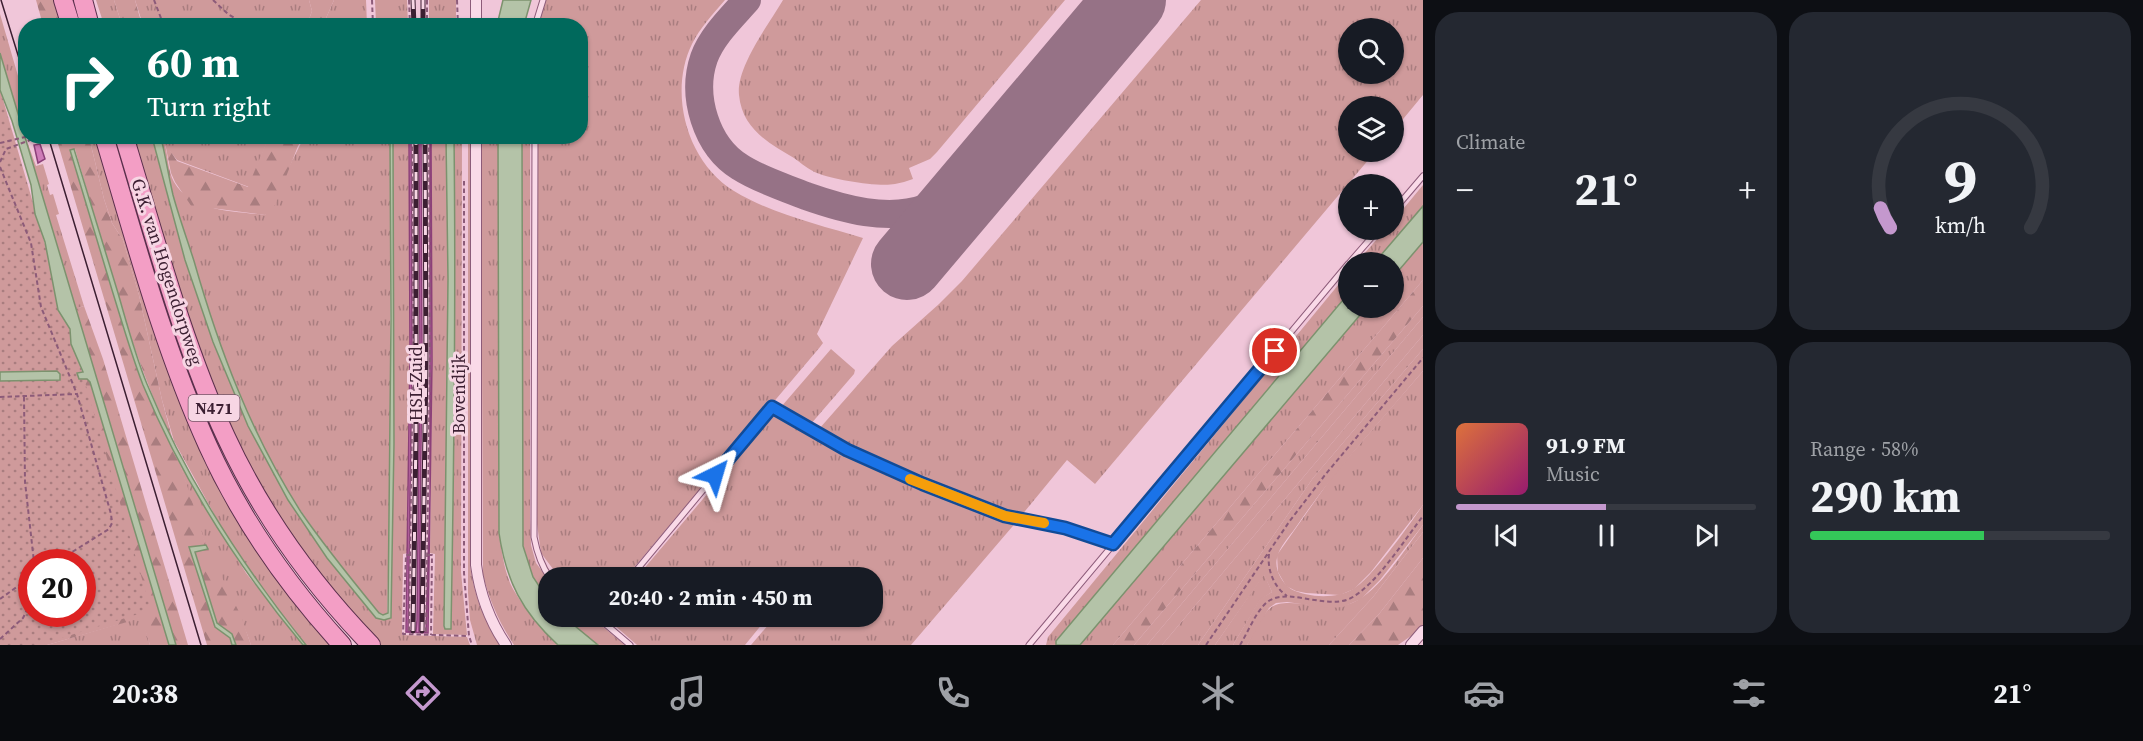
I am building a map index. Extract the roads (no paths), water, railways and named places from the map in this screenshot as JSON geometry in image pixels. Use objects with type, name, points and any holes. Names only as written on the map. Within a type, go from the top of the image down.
[{"type":"main road","points":[[63,0],[69,18]]},
{"type":"main road","points":[[83,0],[88,18]]},
{"type":"main road","name":"G.K. van Hogendorpweg","points":[[106,144],[166,338],[208,447],[249,521],[279,568],[342,645]]},
{"type":"main road","name":"G.K. van Hogendorpweg","points":[[126,144],[203,383],[244,473],[296,557],[341,614],[371,645]]},
{"type":"street","points":[[476,0],[476,18]]},
{"type":"street","name":"Bovendijk","points":[[476,144],[476,565],[484,605],[494,627],[506,645]]},
{"type":"street","points":[[1411,645],[1423,631]]},
{"type":"lane","points":[[537,18],[543,0]]},
{"type":"lane","points":[[535,144],[534,537],[543,567]]},
{"type":"lane","points":[[1404,198],[1423,176]]},
{"type":"lane","points":[[1359,252],[1369,240]]},
{"type":"lane","points":[[1029,645],[1338,276]]},
{"type":"lane","points":[[639,567],[772,407],[847,450],[923,484],[1005,516],[1065,528],[1113,544]]},
{"type":"lane","points":[[608,627],[630,645]]},
{"type":"tram line","points":[[1,0],[18,55]]},
{"type":"tram line","points":[[50,144],[201,645]]},
{"type":"railway","points":[[413,0],[414,18]]},
{"type":"railway","points":[[423,0],[423,18]]},
{"type":"railway","points":[[413,631],[416,144]]},
{"type":"railway","points":[[422,631],[426,362],[425,144]]}]
